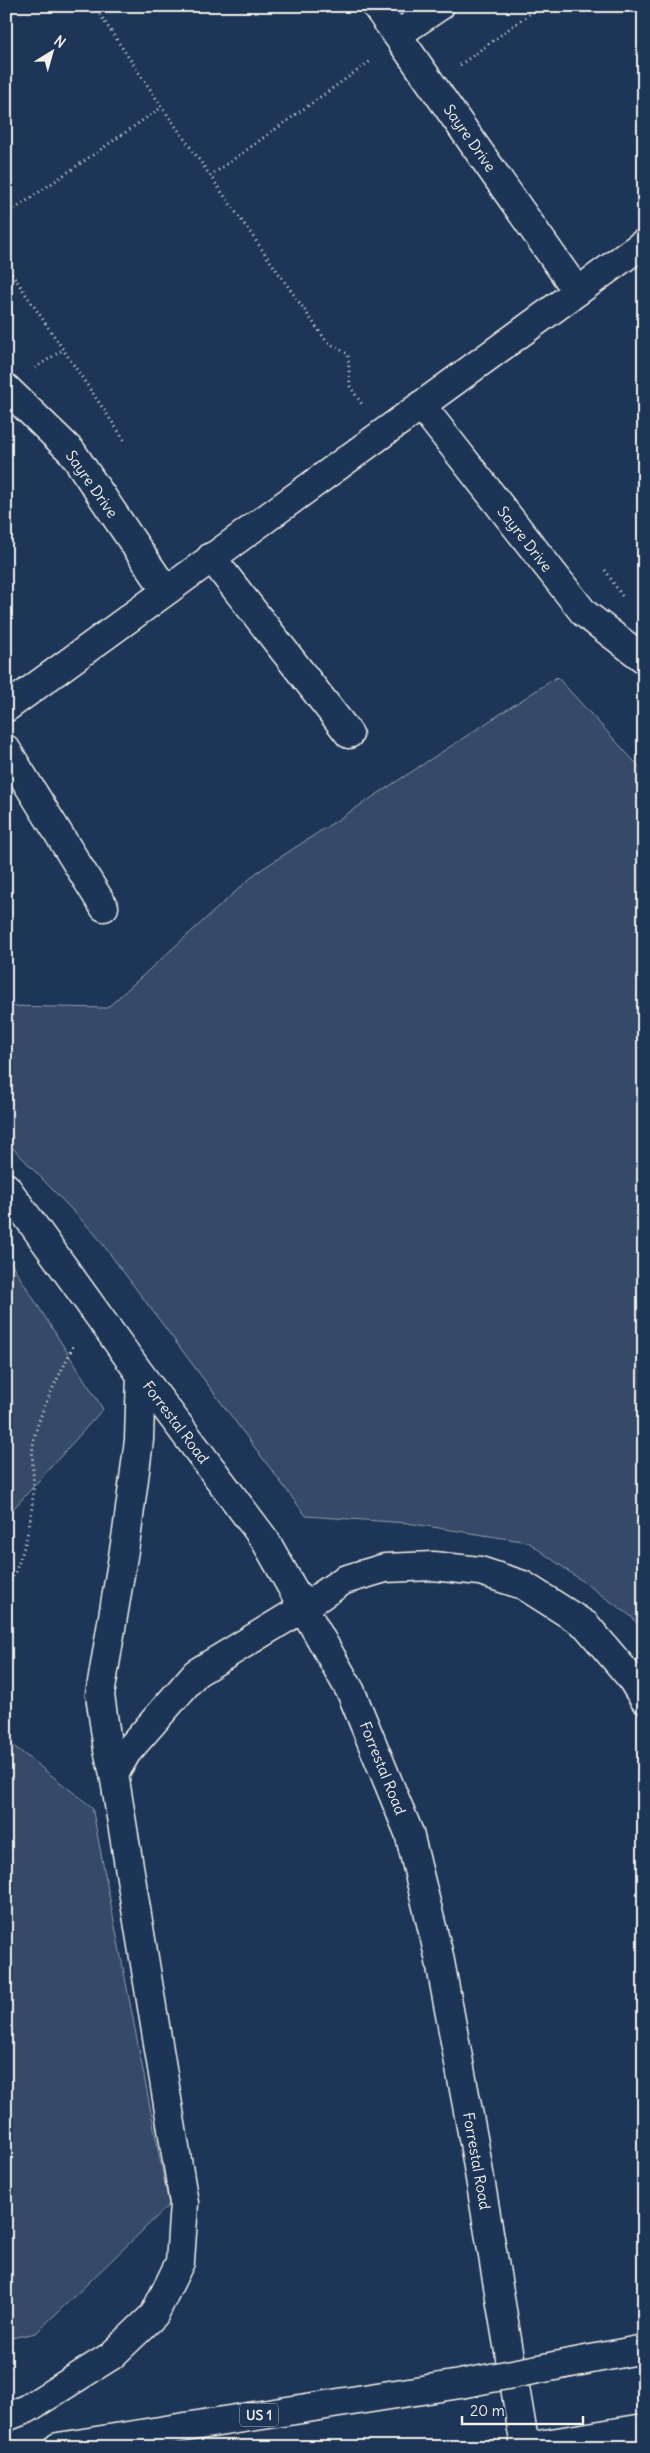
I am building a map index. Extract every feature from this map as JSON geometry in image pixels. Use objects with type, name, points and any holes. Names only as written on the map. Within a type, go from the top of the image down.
[{"type":"main road","name":"Sayre Drive","points":[[376,6],[577,291]]},
{"type":"main road","points":[[397,35],[440,6]]},
{"type":"main road","points":[[6,708],[644,243]]},
{"type":"main road","name":"Sayre Drive","points":[[6,388],[72,452],[166,591]]},
{"type":"main road","name":"Sayre Drive","points":[[421,405],[584,614],[644,659]]},
{"type":"main road","points":[[211,558],[349,734]]},
{"type":"main road","points":[[6,749],[104,906]]},
{"type":"main road","name":"Forrestal Road","points":[[6,1187],[141,1375],[265,1540],[351,1692],[409,1833],[439,1956],[476,2153],[526,2447]]},
{"type":"main road","points":[[6,2417],[27,2409],[111,2356],[154,2315],[180,2262],[184,2203],[100,1695],[138,1450],[141,1375]]},
{"type":"main road","points":[[114,1774],[127,1752],[196,1673],[303,1608],[344,1580],[385,1568],[433,1566],[480,1571],[523,1585],[586,1624],[631,1678],[644,1699]]},
{"type":"main road","name":"US 1","points":[[58,2447],[460,2384],[644,2349]]},
{"type":"main road","points":[[526,2447],[644,2428]]},
{"type":"path","points":[[94,6],[162,107],[327,342],[348,354],[350,386],[380,435]]},
{"type":"path","points":[[432,86],[540,6]]},
{"type":"path","points":[[210,176],[374,58]]},
{"type":"path","points":[[6,215],[162,107]]},
{"type":"path","points":[[6,265],[126,441]]},
{"type":"path","points":[[6,1590],[15,1574],[26,1537],[33,1495],[32,1457],[36,1431],[75,1342]]},
{"type":"shaded area","points":[[557,677],[644,772],[644,1633],[632,1617],[528,1542],[407,1523],[306,1516],[95,1234],[6,1141],[6,1006],[107,1008],[256,873]]},
{"type":"shaded area","points":[[6,1255],[103,1409],[6,1517]]},
{"type":"shaded area","points":[[6,1740],[92,1807],[169,2205],[36,2333],[6,2339]]}]
